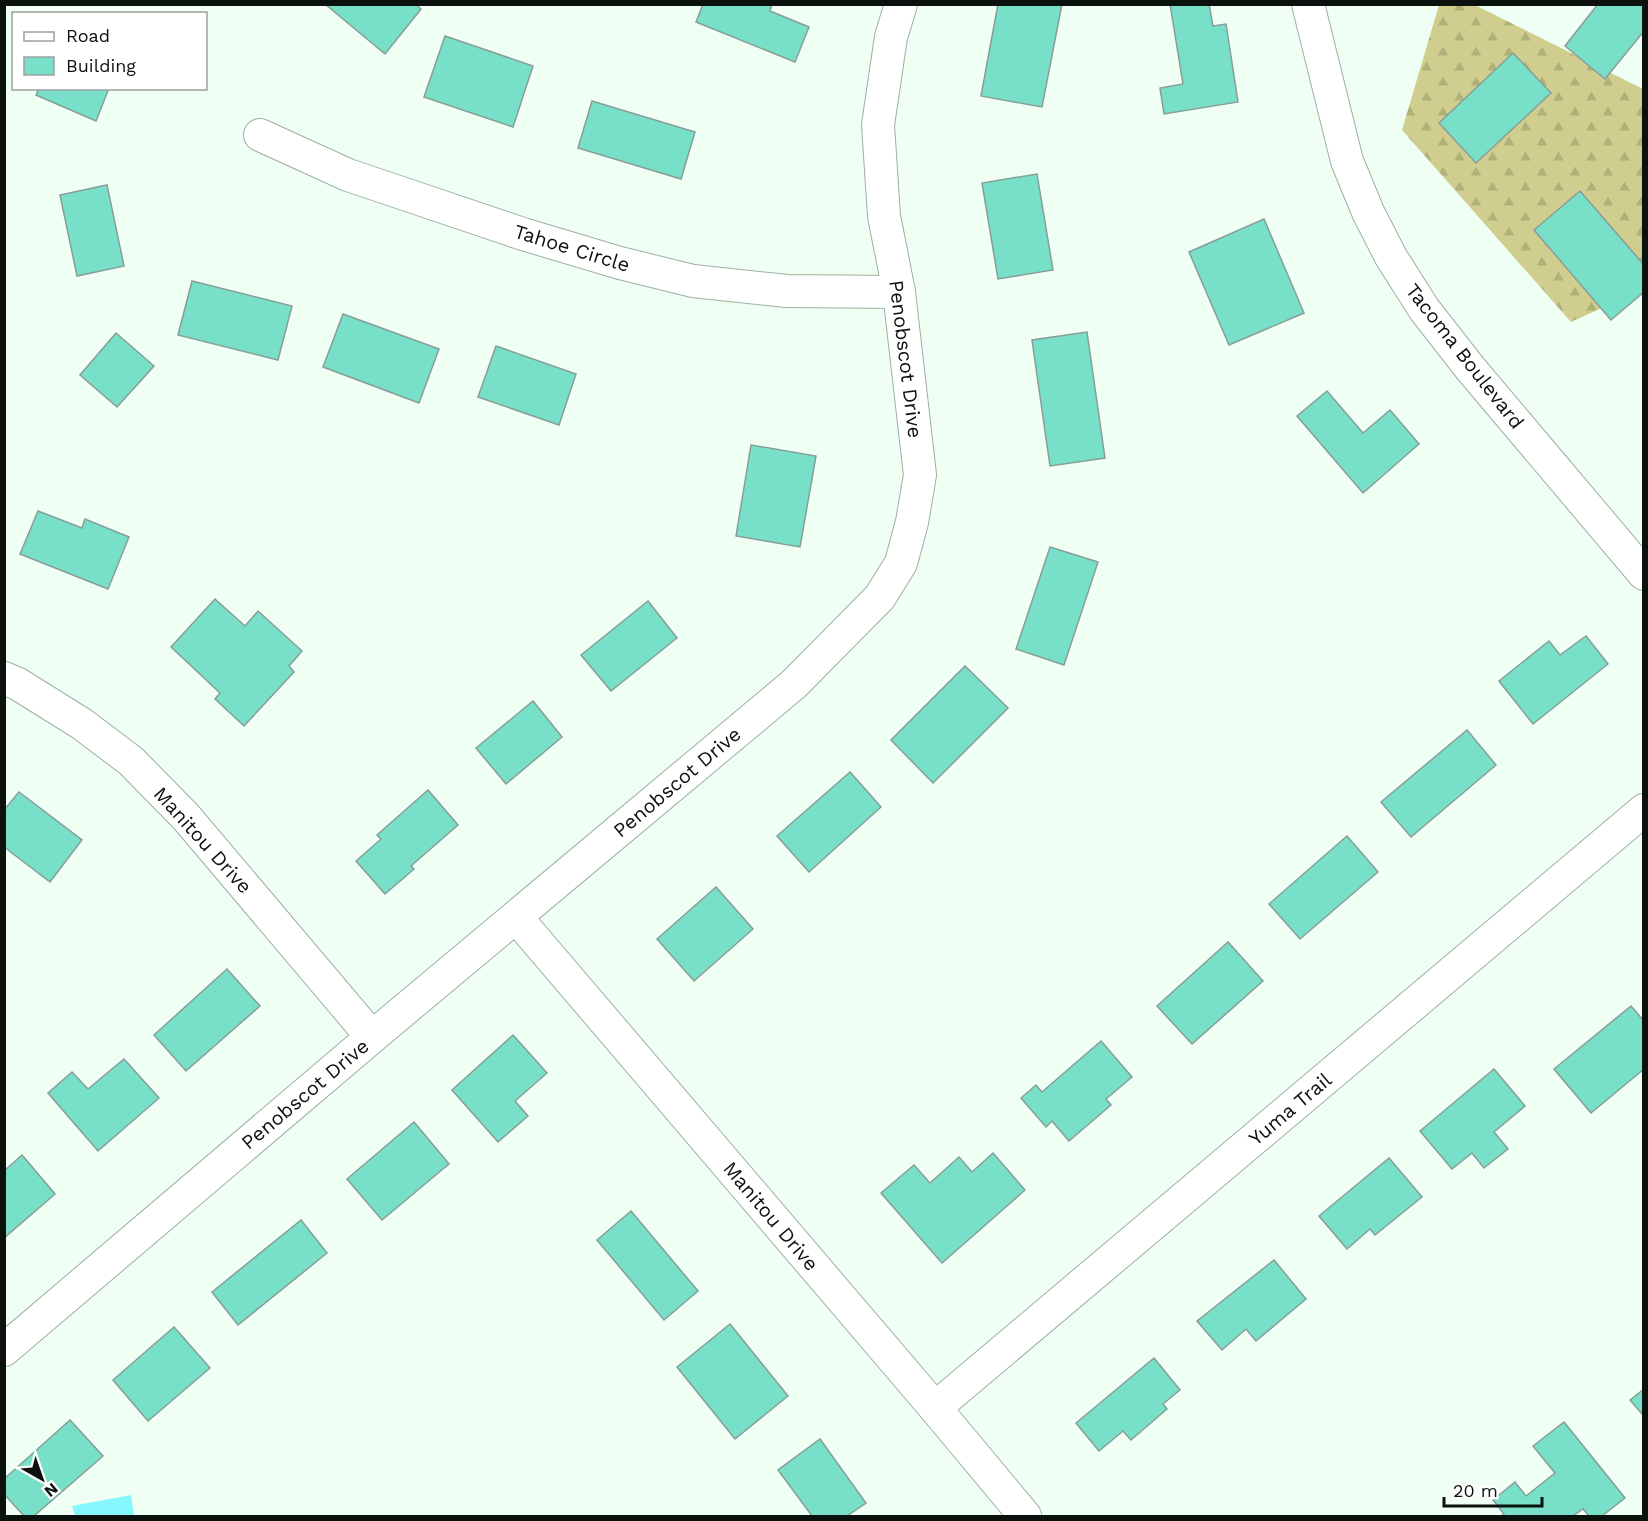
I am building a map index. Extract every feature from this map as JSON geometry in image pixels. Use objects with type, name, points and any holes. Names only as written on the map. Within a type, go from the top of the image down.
[{"type":"street","name":"Penobscot Drive","points":[[4,1350],[372,1037],[795,684],[880,597],[901,563],[912,522],[920,475],[899,292],[884,216],[878,125],[891,37],[901,4]]},
{"type":"street","name":"Tacoma Boulevard","points":[[1308,4],[1347,161],[1368,212],[1391,257],[1424,309],[1470,368],[1644,574]]},
{"type":"street","name":"Tahoe Circle","points":[[260,135],[348,175],[524,234],[672,276],[693,281],[787,291],[899,292]]},
{"type":"street","name":"Manitou Drive","points":[[4,678],[18,684],[82,724],[131,761],[186,817],[372,1037]]},
{"type":"street","name":"Yuma Trail","points":[[935,1408],[1644,810]]},
{"type":"street","name":"Manitou Drive","points":[[516,917],[1025,1516]]},
{"type":"green space","points":[[1439,5],[1475,5],[1643,89],[1643,289],[1571,322],[1402,130]]},
{"type":"water","points":[[131,1495],[134,1516],[75,1516],[72,1506]]},
{"type":"building","points":[[325,4],[415,4],[421,9],[385,54]]},
{"type":"building","points":[[703,4],[772,4],[770,11],[809,27],[795,62],[696,22]]},
{"type":"building","points":[[998,4],[1062,4],[1042,107],[981,96]]},
{"type":"building","points":[[1170,4],[1209,4],[1213,26],[1226,24],[1238,102],[1164,114],[1160,88],[1183,84]]},
{"type":"building","points":[[1598,4],[1644,4],[1644,31],[1605,79],[1565,46]]},
{"type":"building","points":[[445,36],[533,66],[513,127],[424,97]]},
{"type":"building","points":[[1513,53],[1551,93],[1476,163],[1439,123]]},
{"type":"building","points":[[38,90],[108,90],[96,121],[36,95]]},
{"type":"building","points":[[592,101],[695,132],[681,179],[578,148]]},
{"type":"building","points":[[1037,174],[1053,270],[998,279],[982,183]]},
{"type":"building","points":[[107,185],[124,266],[77,276],[60,195]]},
{"type":"building","points":[[1580,191],[1644,265],[1644,292],[1611,320],[1534,230]]},
{"type":"building","points":[[1264,219],[1304,313],[1229,345],[1189,252]]},
{"type":"building","points":[[192,281],[292,306],[278,360],[178,335]]},
{"type":"building","points":[[343,314],[439,349],[419,403],[323,367]]},
{"type":"building","points":[[1087,332],[1105,458],[1050,466],[1032,340]]},
{"type":"building","points":[[116,333],[154,366],[117,407],[80,375]]},
{"type":"building","points":[[496,346],[576,374],[559,425],[478,397]]},
{"type":"building","points":[[1327,391],[1363,433],[1390,410],[1419,444],[1363,493],[1297,416]]},
{"type":"building","points":[[751,445],[816,456],[800,547],[736,536]]},
{"type":"building","points":[[38,511],[82,528],[85,519],[129,537],[108,589],[20,554]]},
{"type":"building","points":[[1050,547],[1098,562],[1064,665],[1016,649]]},
{"type":"building","points":[[215,599],[245,626],[258,611],[302,651],[289,666],[294,672],[244,726],[215,699],[220,693],[171,647]]},
{"type":"building","points":[[648,601],[677,638],[611,691],[581,655]]},
{"type":"building","points":[[1586,636],[1608,664],[1533,724],[1499,681],[1549,641],[1560,655]]},
{"type":"building","points":[[965,666],[1008,708],[933,783],[891,740]]},
{"type":"building","points":[[533,701],[562,737],[506,784],[476,748]]},
{"type":"building","points":[[1467,730],[1496,765],[1411,837],[1381,802]]},
{"type":"building","points":[[850,772],[881,807],[809,872],[777,836]]},
{"type":"building","points":[[428,790],[458,825],[411,866],[414,869],[385,894],[356,861],[381,839],[377,835]]},
{"type":"building","points":[[19,792],[82,840],[50,882],[4,847],[4,810]]},
{"type":"building","points":[[1347,836],[1378,872],[1300,939],[1269,904]]},
{"type":"building","points":[[716,887],[753,929],[694,981],[657,939]]},
{"type":"building","points":[[1228,942],[1263,981],[1192,1044],[1157,1006]]},
{"type":"building","points":[[227,969],[260,1006],[186,1071],[154,1035]]},
{"type":"building","points":[[1631,1006],[1644,1021],[1644,1069],[1591,1113],[1554,1069]]},
{"type":"building","points":[[513,1035],[547,1073],[515,1101],[528,1116],[498,1142],[452,1090]]},
{"type":"building","points":[[1101,1041],[1132,1077],[1106,1099],[1111,1105],[1069,1141],[1052,1121],[1046,1127],[1021,1098],[1036,1085],[1042,1092]]},
{"type":"building","points":[[124,1059],[159,1098],[98,1151],[48,1093],[72,1072],[88,1089]]},
{"type":"building","points":[[1494,1069],[1525,1106],[1494,1132],[1508,1149],[1484,1168],[1472,1153],[1452,1169],[1420,1131]]},
{"type":"building","points":[[414,1122],[449,1164],[382,1220],[347,1179]]},
{"type":"building","points":[[993,1153],[1025,1190],[942,1263],[881,1193],[914,1165],[930,1183],[959,1157],[972,1172]]},
{"type":"building","points":[[22,1155],[55,1194],[4,1238],[4,1171]]},
{"type":"building","points":[[1389,1158],[1422,1197],[1375,1235],[1370,1229],[1347,1249],[1319,1216]]},
{"type":"building","points":[[631,1211],[698,1291],[664,1320],[597,1240]]},
{"type":"building","points":[[301,1220],[327,1253],[238,1325],[212,1292]]},
{"type":"building","points":[[1274,1260],[1306,1299],[1256,1341],[1246,1329],[1222,1350],[1197,1321]]},
{"type":"building","points":[[730,1324],[788,1396],[735,1439],[677,1367]]},
{"type":"building","points":[[174,1327],[210,1368],[148,1421],[113,1380]]},
{"type":"building","points":[[1154,1358],[1180,1390],[1163,1404],[1167,1409],[1131,1440],[1123,1431],[1099,1451],[1076,1423]]},
{"type":"building","points":[[1644,1389],[1644,1416],[1630,1400]]},
{"type":"building","points":[[70,1420],[103,1456],[34,1516],[24,1516],[4,1494],[4,1479]]},
{"type":"building","points":[[1564,1422],[1625,1498],[1602,1516],[1589,1516],[1583,1509],[1573,1516],[1501,1516],[1504,1514],[1493,1500],[1515,1482],[1526,1496],[1555,1473],[1533,1446]]},
{"type":"building","points":[[820,1439],[866,1503],[847,1516],[812,1516],[778,1470]]}]
